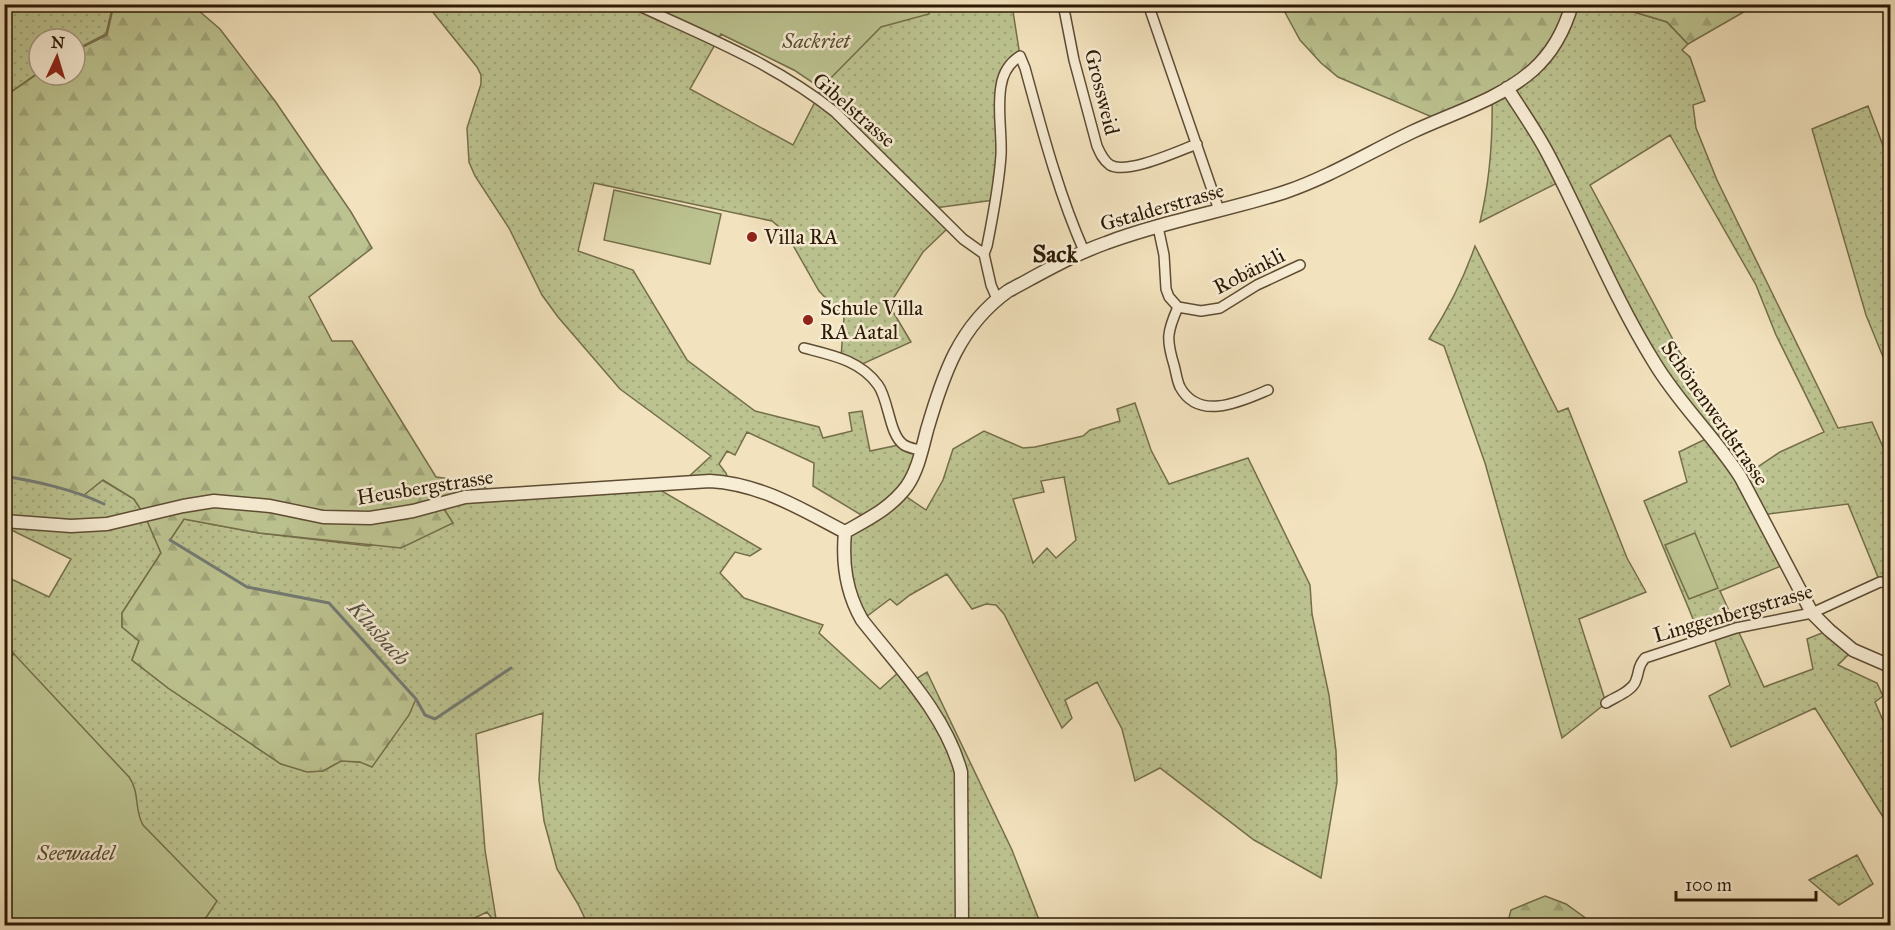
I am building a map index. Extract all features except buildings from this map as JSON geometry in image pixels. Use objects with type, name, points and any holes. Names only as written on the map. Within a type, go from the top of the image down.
[{"type":"street","name":"Gibelstrasse","points":[[635,4],[772,68],[816,97],[835,112],[963,239],[984,254]]},
{"type":"street","name":"Grossweid","points":[[1063,4],[1074,60],[1096,146],[1103,159],[1112,166],[1122,169],[1197,144]]},
{"type":"street","points":[[1148,4],[1219,210]]},
{"type":"street","name":"Gstalderstrasse","points":[[845,532],[883,511],[901,493],[913,476],[942,381],[951,360],[976,321],[998,298],[1084,251],[1106,242],[1298,187],[1507,88],[1532,70],[1552,49],[1572,4]]},
{"type":"street","points":[[998,298],[991,285],[984,254],[990,235],[1000,165],[1001,86],[1009,65],[1020,56],[1052,164],[1084,251]]},
{"type":"street","name":"Schönenwerdstrasse","points":[[1507,88],[1547,152],[1632,325],[1677,398],[1729,459],[1741,478],[1812,613],[1853,650],[1890,666]]},
{"type":"street","points":[[1158,227],[1164,255],[1166,290],[1178,307],[1171,323],[1167,343],[1180,387],[1190,400],[1217,407],[1234,405],[1268,390]]},
{"type":"street","name":"Robänkli","points":[[1178,307],[1201,311],[1220,308],[1257,285],[1300,265]]},
{"type":"street","points":[[804,348],[841,357],[858,366],[877,384],[885,398],[896,435],[903,444],[921,451]]},
{"type":"street","name":"Heusbergstrasse","points":[[4,521],[71,526],[107,524],[214,501],[270,506],[323,517],[370,518],[413,511],[465,497],[710,481],[745,485],[845,532]]},
{"type":"street","points":[[845,532],[845,577],[854,606],[862,620],[939,720],[956,751],[961,772],[962,926]]},
{"type":"street","name":"Linggenbergstrasse","points":[[1606,703],[1632,687],[1636,680],[1638,666],[1645,658],[1736,628],[1812,613],[1880,582],[1890,583]]},
{"type":"green space","points":[[5,4],[110,5],[111,13],[106,34],[87,44],[87,27],[27,27],[27,80],[5,96]]},
{"type":"green space","points":[[111,5],[192,5],[220,29],[275,101],[351,212],[372,248],[309,297],[332,341],[352,341],[436,477],[481,483],[492,495],[440,503],[453,523],[401,548],[259,533],[184,519],[170,540],[247,587],[329,603],[416,699],[409,715],[372,767],[360,762],[341,761],[323,771],[307,772],[281,764],[168,688],[132,660],[139,641],[122,627],[122,613],[161,553],[145,516],[134,499],[103,480],[84,495],[38,482],[5,476],[4,406],[8,386],[4,378],[4,97],[27,81],[27,87],[87,87],[87,45],[107,35],[112,13]]},
{"type":"green space","points":[[427,5],[1012,5],[1020,56],[1005,72],[994,200],[935,208],[818,95],[821,88],[794,70],[721,34],[690,89],[793,145],[816,100],[834,114],[948,228],[923,252],[889,305],[911,342],[858,366],[841,357],[844,317],[819,291],[786,233],[772,221],[594,183],[578,251],[633,270],[687,360],[755,411],[819,427],[823,438],[852,431],[849,413],[862,411],[870,451],[903,444],[922,451],[901,493],[926,510],[943,480],[953,449],[984,431],[1023,448],[1035,447],[1083,436],[1090,430],[1120,421],[1117,409],[1135,403],[1151,450],[1169,484],[1248,458],[1310,585],[1312,614],[1329,695],[1336,751],[1337,782],[1321,878],[1254,840],[1160,768],[1135,781],[1122,729],[1097,682],[1065,700],[1072,718],[1062,728],[1004,614],[996,605],[986,604],[972,609],[947,574],[897,605],[890,599],[862,620],[854,606],[845,532],[868,519],[813,486],[814,463],[747,432],[735,455],[727,451],[719,464],[729,482],[683,482],[711,456],[620,389],[558,317],[542,295],[509,228],[475,176],[469,162],[467,128],[481,84],[481,75]],"holes":[[[1064,477],[1076,540],[1056,558],[1047,548],[1033,563],[1013,499],[1044,492],[1041,481]]]},
{"type":"green space","name":"Sackriet","points":[[635,5],[931,5],[929,14],[881,27],[821,88],[794,70],[721,34],[716,42]]},
{"type":"green space","points":[[1281,5],[1572,5],[1532,70],[1439,120],[1338,77],[1321,63],[1300,40]]},
{"type":"green space","points":[[1572,5],[1611,5],[1667,22],[1688,44],[1682,50],[1690,57],[1705,101],[1693,105],[1696,128],[1717,180],[1838,428],[1872,422],[1890,463],[1890,583],[1880,582],[1848,504],[1761,515],[1786,564],[1720,591],[1764,687],[1813,669],[1807,639],[1829,630],[1853,650],[1838,665],[1877,683],[1883,696],[1875,702],[1890,732],[1890,814],[1883,817],[1815,708],[1731,747],[1709,696],[1730,685],[1713,635],[1701,638],[1644,501],[1687,482],[1679,452],[1710,437],[1677,398],[1561,181],[1480,222],[1490,159],[1492,96]],"holes":[[[1670,135],[1756,285],[1776,335],[1824,432],[1780,452],[1741,478],[1729,459],[1729,444],[1590,185]]]},
{"type":"green space","points":[[1611,5],[1756,5],[1688,44],[1667,22]]},
{"type":"green space","points":[[1868,106],[1890,164],[1890,374],[1866,315],[1812,129]]},
{"type":"green space","points":[[614,190],[721,214],[710,264],[604,240]]},
{"type":"green space","points":[[1475,246],[1558,412],[1568,408],[1627,558],[1646,592],[1579,619],[1606,703],[1562,738],[1485,463],[1444,346],[1429,339],[1455,294]]},
{"type":"green space","points":[[5,476],[38,482],[102,480],[134,499],[145,516],[161,553],[122,613],[122,627],[139,641],[132,660],[168,688],[281,764],[323,771],[341,761],[360,762],[329,603],[247,587],[170,540],[184,519],[259,533],[369,546],[453,523],[440,503],[650,484],[761,549],[750,556],[735,552],[720,573],[744,598],[823,625],[819,633],[880,689],[901,670],[911,682],[927,672],[1012,850],[1041,925],[588,925],[557,869],[544,821],[539,780],[543,713],[476,734],[485,850],[497,925],[487,912],[458,926],[5,925],[4,663],[14,654],[5,642],[5,576],[49,597],[71,559],[5,527]]},
{"type":"green space","points":[[1695,533],[1718,588],[1689,599],[1665,545]]},
{"type":"green space","name":"Seewadel","points":[[14,654],[129,777],[135,789],[143,825],[217,901],[201,925],[5,925],[4,663]]},
{"type":"green space","points":[[1857,855],[1873,884],[1839,905],[1809,880]]},
{"type":"green space","points":[[1545,896],[1566,904],[1592,925],[1507,925],[1511,910]]},
{"type":"waterway","name":"Klusbach","points":[[4,476],[55,487],[104,504]]},
{"type":"waterway","name":"Klusbach","points":[[170,540],[247,587],[329,603],[416,699],[425,715],[435,719],[511,668]]},
{"type":"place","name":"Villa RA","points":[[752,237]]},
{"type":"place","name":"Schule Villa RA Aatal","points":[[808,320]]},
{"type":"district","name":"Sack","points":[[1055,254]]}]
